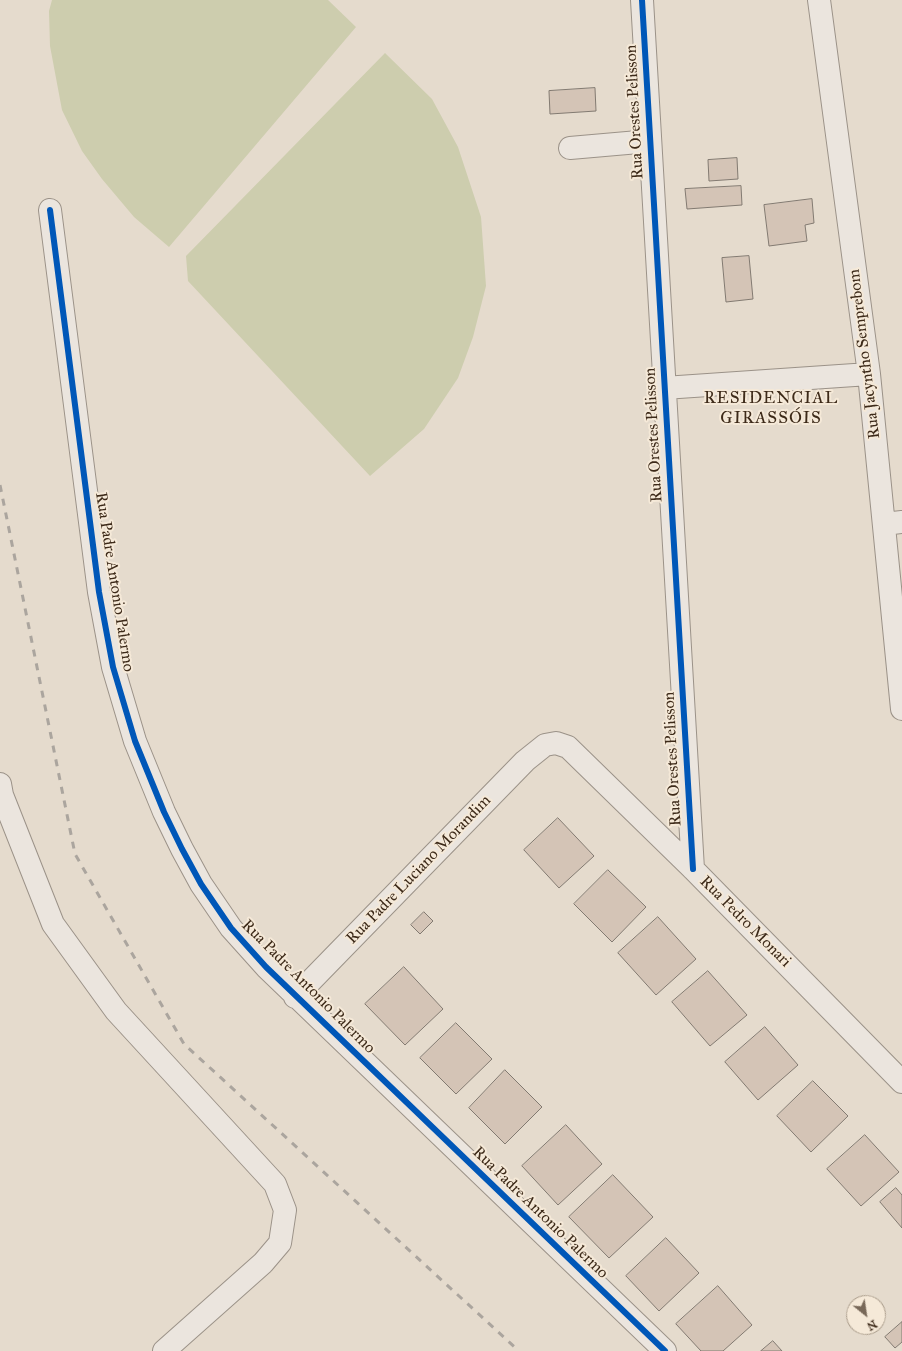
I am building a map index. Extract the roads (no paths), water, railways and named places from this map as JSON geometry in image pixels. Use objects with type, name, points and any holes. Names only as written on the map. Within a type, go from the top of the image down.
[{"type":"street","name":"Rua Orestes Pelisson","points":[[642,0],[693,869]]},
{"type":"street","name":"Rua Jacyntho Semprebom","points":[[819,0],[869,374],[893,523],[902,709]]},
{"type":"street","points":[[570,148],[650,141]]},
{"type":"street","name":"Rua Padre Antonio Palermo","points":[[50,210],[99,592],[113,667],[135,741],[164,812],[182,849],[230,928],[266,967],[295,997],[665,1351]]},
{"type":"street","points":[[664,388],[869,374]]},
{"type":"street","name":"Rua Pedro Monari","points":[[545,745],[556,743],[568,747],[693,869],[902,1082]]},
{"type":"street","name":"Rua Padre Luciano Morandim","points":[[295,997],[519,767],[545,745]]},
{"type":"street","points":[[0,784],[2,795],[53,924],[116,1011],[275,1184],[285,1210],[280,1243],[263,1263],[164,1351]]},
{"type":"railway","points":[[0,485],[75,854],[184,1044],[519,1351]]},
{"type":"district","name":"RESIDENCIAL GIRASSÓIS","points":[[771,409]]}]
